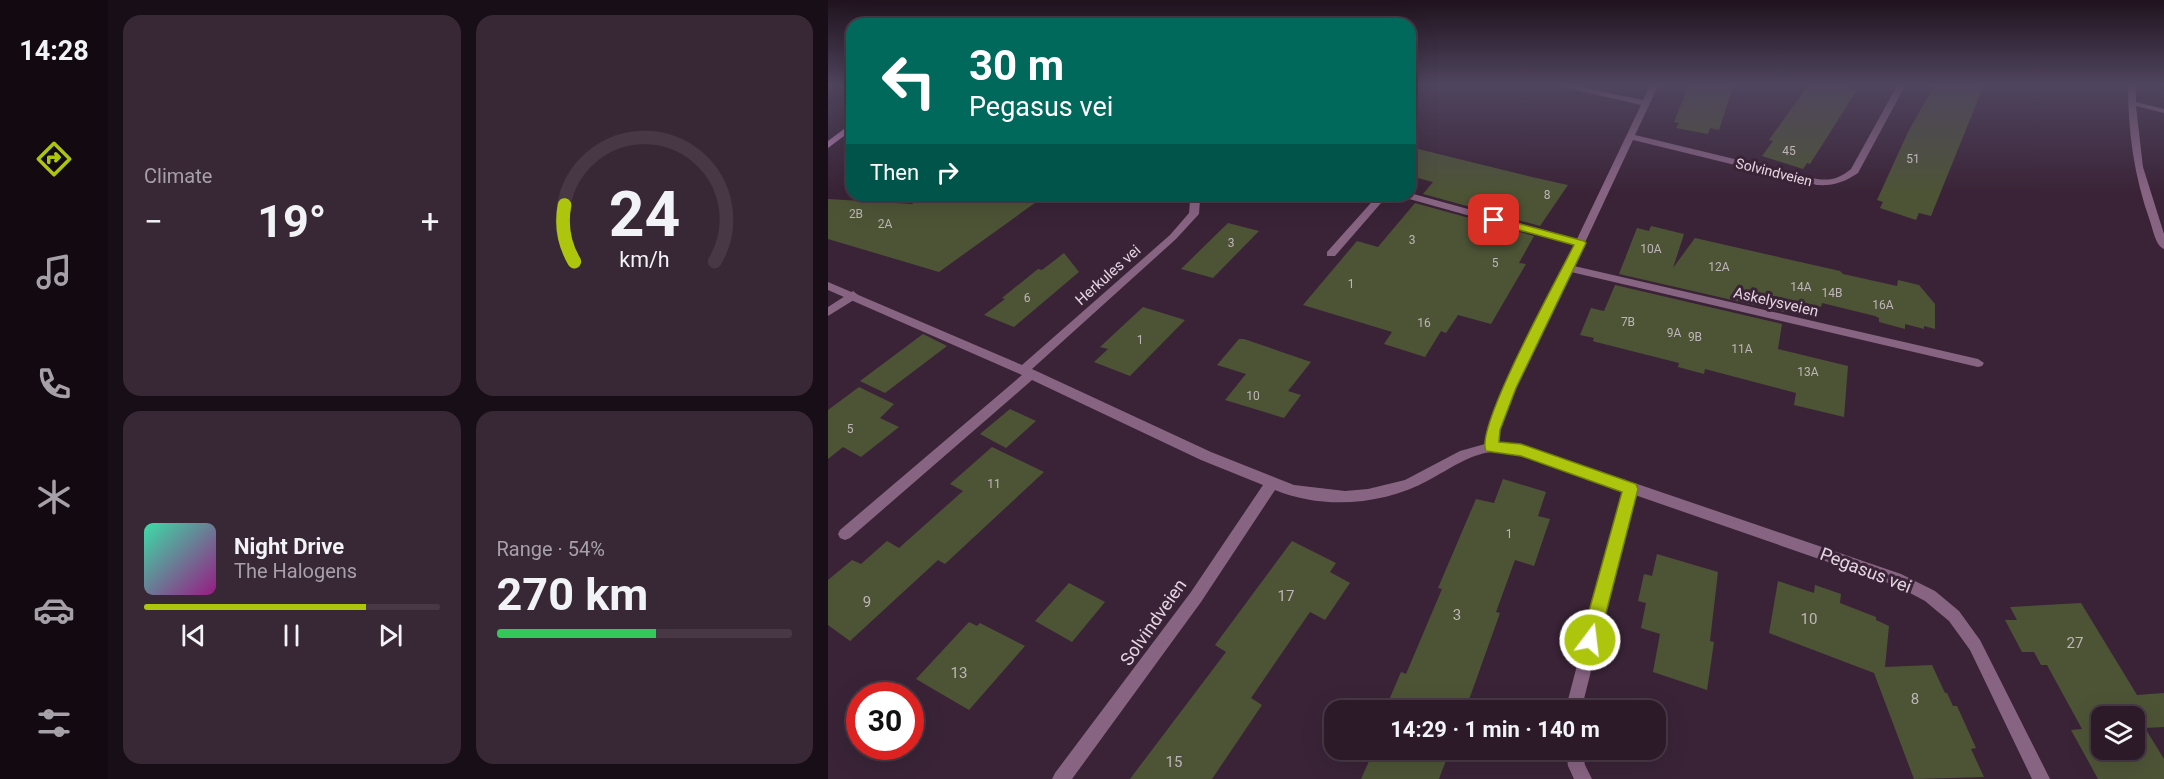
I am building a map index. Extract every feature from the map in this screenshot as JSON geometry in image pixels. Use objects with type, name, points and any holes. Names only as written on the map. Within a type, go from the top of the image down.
[{"type":"main road","points":[[828,145],[846,131]]},
{"type":"street","points":[[828,286],[1027,372],[1206,456],[1272,484],[1322,496],[1368,495],[1408,485],[1465,455],[1491,447],[1493,430],[1509,388],[1580,243],[1636,120]]},
{"type":"street","name":"Solvindveien","points":[[1629,136],[1831,184],[1844,180],[1855,171],[1882,120]]},
{"type":"street","points":[[2133,120],[2138,167],[2152,219],[2164,246]]},
{"type":"street","points":[[1416,198],[1580,243]]},
{"type":"street","name":"Herkules vei","points":[[1027,372],[1173,237],[1194,214],[1195,201]]},
{"type":"street","points":[[1331,254],[1378,201]]},
{"type":"street","name":"Askelysveien","points":[[1568,268],[1978,363]]},
{"type":"street","points":[[828,312],[853,295]]},
{"type":"street","points":[[845,534],[1027,372]]},
{"type":"street","name":"Pegasus vei","points":[[1491,447],[1521,450],[1901,581],[1930,597],[1954,616],[1975,645],[2041,779]]},
{"type":"street","name":"Solvindveien","points":[[1061,779],[1242,532],[1272,484]]},
{"type":"street","points":[[1576,700],[1630,489]]},
{"type":"street","points":[[1576,760],[1583,779]]},
{"type":"building","points":[[1722,120],[1719,130],[1710,128],[1708,134],[1676,128],[1679,123],[1674,122]]},
{"type":"building","points":[[1783,120],[1838,120],[1810,164],[1807,163],[1803,169],[1762,156],[1773,141],[1769,140]]},
{"type":"building","points":[[1915,120],[1970,120],[1931,216],[1919,213],[1916,220],[1880,208],[1883,202],[1877,200]]},
{"type":"building","points":[[1416,148],[1568,185],[1540,226],[1423,194],[1433,182],[1416,178]]},
{"type":"building","points":[[828,199],[912,204],[916,201],[1038,201],[939,272],[828,239]]},
{"type":"building","points":[[1415,203],[1534,236],[1519,263],[1526,264],[1491,324],[1458,315],[1446,333],[1441,331],[1425,357],[1384,344],[1392,332],[1303,305],[1357,241],[1378,247]]},
{"type":"building","points":[[1228,223],[1259,231],[1213,278],[1181,269]]},
{"type":"building","points":[[1651,226],[1684,234],[1673,268],[1695,238],[1897,286],[1898,280],[1919,285],[1935,304],[1935,329],[1924,326],[1924,329],[1905,324],[1905,329],[1879,322],[1879,318],[1875,316],[1822,303],[1821,307],[1786,299],[1784,312],[1619,274],[1637,228],[1649,231]]},
{"type":"building","points":[[1064,253],[1079,272],[1014,327],[984,315],[1038,269],[1042,270]]},
{"type":"building","points":[[1615,285],[1782,324],[1778,349],[1848,366],[1844,417],[1794,405],[1796,393],[1705,369],[1704,374],[1678,367],[1679,363],[1596,342],[1593,341],[1594,338],[1580,335],[1591,308],[1604,311]]},
{"type":"building","points":[[1143,307],[1185,320],[1130,376],[1094,362],[1108,349],[1100,347]]},
{"type":"building","points":[[923,334],[947,346],[885,393],[860,381]]},
{"type":"building","points":[[1239,339],[1311,362],[1288,391],[1301,395],[1284,418],[1225,400],[1246,374],[1217,365]]},
{"type":"building","points":[[859,387],[894,404],[880,418],[899,427],[861,457],[843,447],[828,459],[828,410]]},
{"type":"building","points":[[1010,409],[1036,421],[1006,448],[980,434]]},
{"type":"building","points":[[992,447],[1044,472],[945,564],[938,560],[850,641],[828,625],[828,580],[852,560],[861,564],[887,541],[899,548],[963,491],[950,484]]},
{"type":"building","points":[[1503,479],[1546,492],[1538,516],[1550,519],[1534,566],[1515,560],[1496,612],[1500,613],[1469,700],[1389,700],[1401,672],[1406,674],[1442,589],[1438,588],[1476,499],[1494,503]]},
{"type":"building","points":[[1292,541],[1336,563],[1330,572],[1350,583],[1325,620],[1310,612],[1251,698],[1262,705],[1212,779],[1130,779],[1226,652],[1215,645]]},
{"type":"building","points":[[1657,554],[1718,572],[1710,641],[1714,642],[1707,690],[1653,672],[1660,634],[1641,628],[1646,603],[1638,601],[1644,574],[1652,576]]},
{"type":"building","points":[[1778,581],[1814,593],[1815,585],[1841,594],[1840,603],[1876,617],[1876,620],[1889,626],[1885,667],[1932,665],[1945,693],[1953,706],[1957,706],[1976,748],[1971,749],[1984,777],[1914,779],[1874,673],[1769,633]]},
{"type":"building","points":[[1069,583],[1105,602],[1072,642],[1035,621]]},
{"type":"building","points":[[2081,603],[2137,695],[2164,693],[2164,727],[2145,728],[2164,759],[2164,779],[2098,779],[2071,730],[2082,729],[2047,665],[2041,665],[2034,652],[2022,652],[2005,620],[2017,620],[2010,607]]},
{"type":"building","points":[[969,622],[977,626],[980,623],[1025,646],[969,710],[916,679]]},
{"type":"building","points":[[1370,760],[1446,760],[1439,779],[1361,779]]},
{"type":"route","points":[[1494,220],[1580,243],[1509,388],[1493,430],[1491,447],[1521,450],[1630,489],[1590,640]]}]
